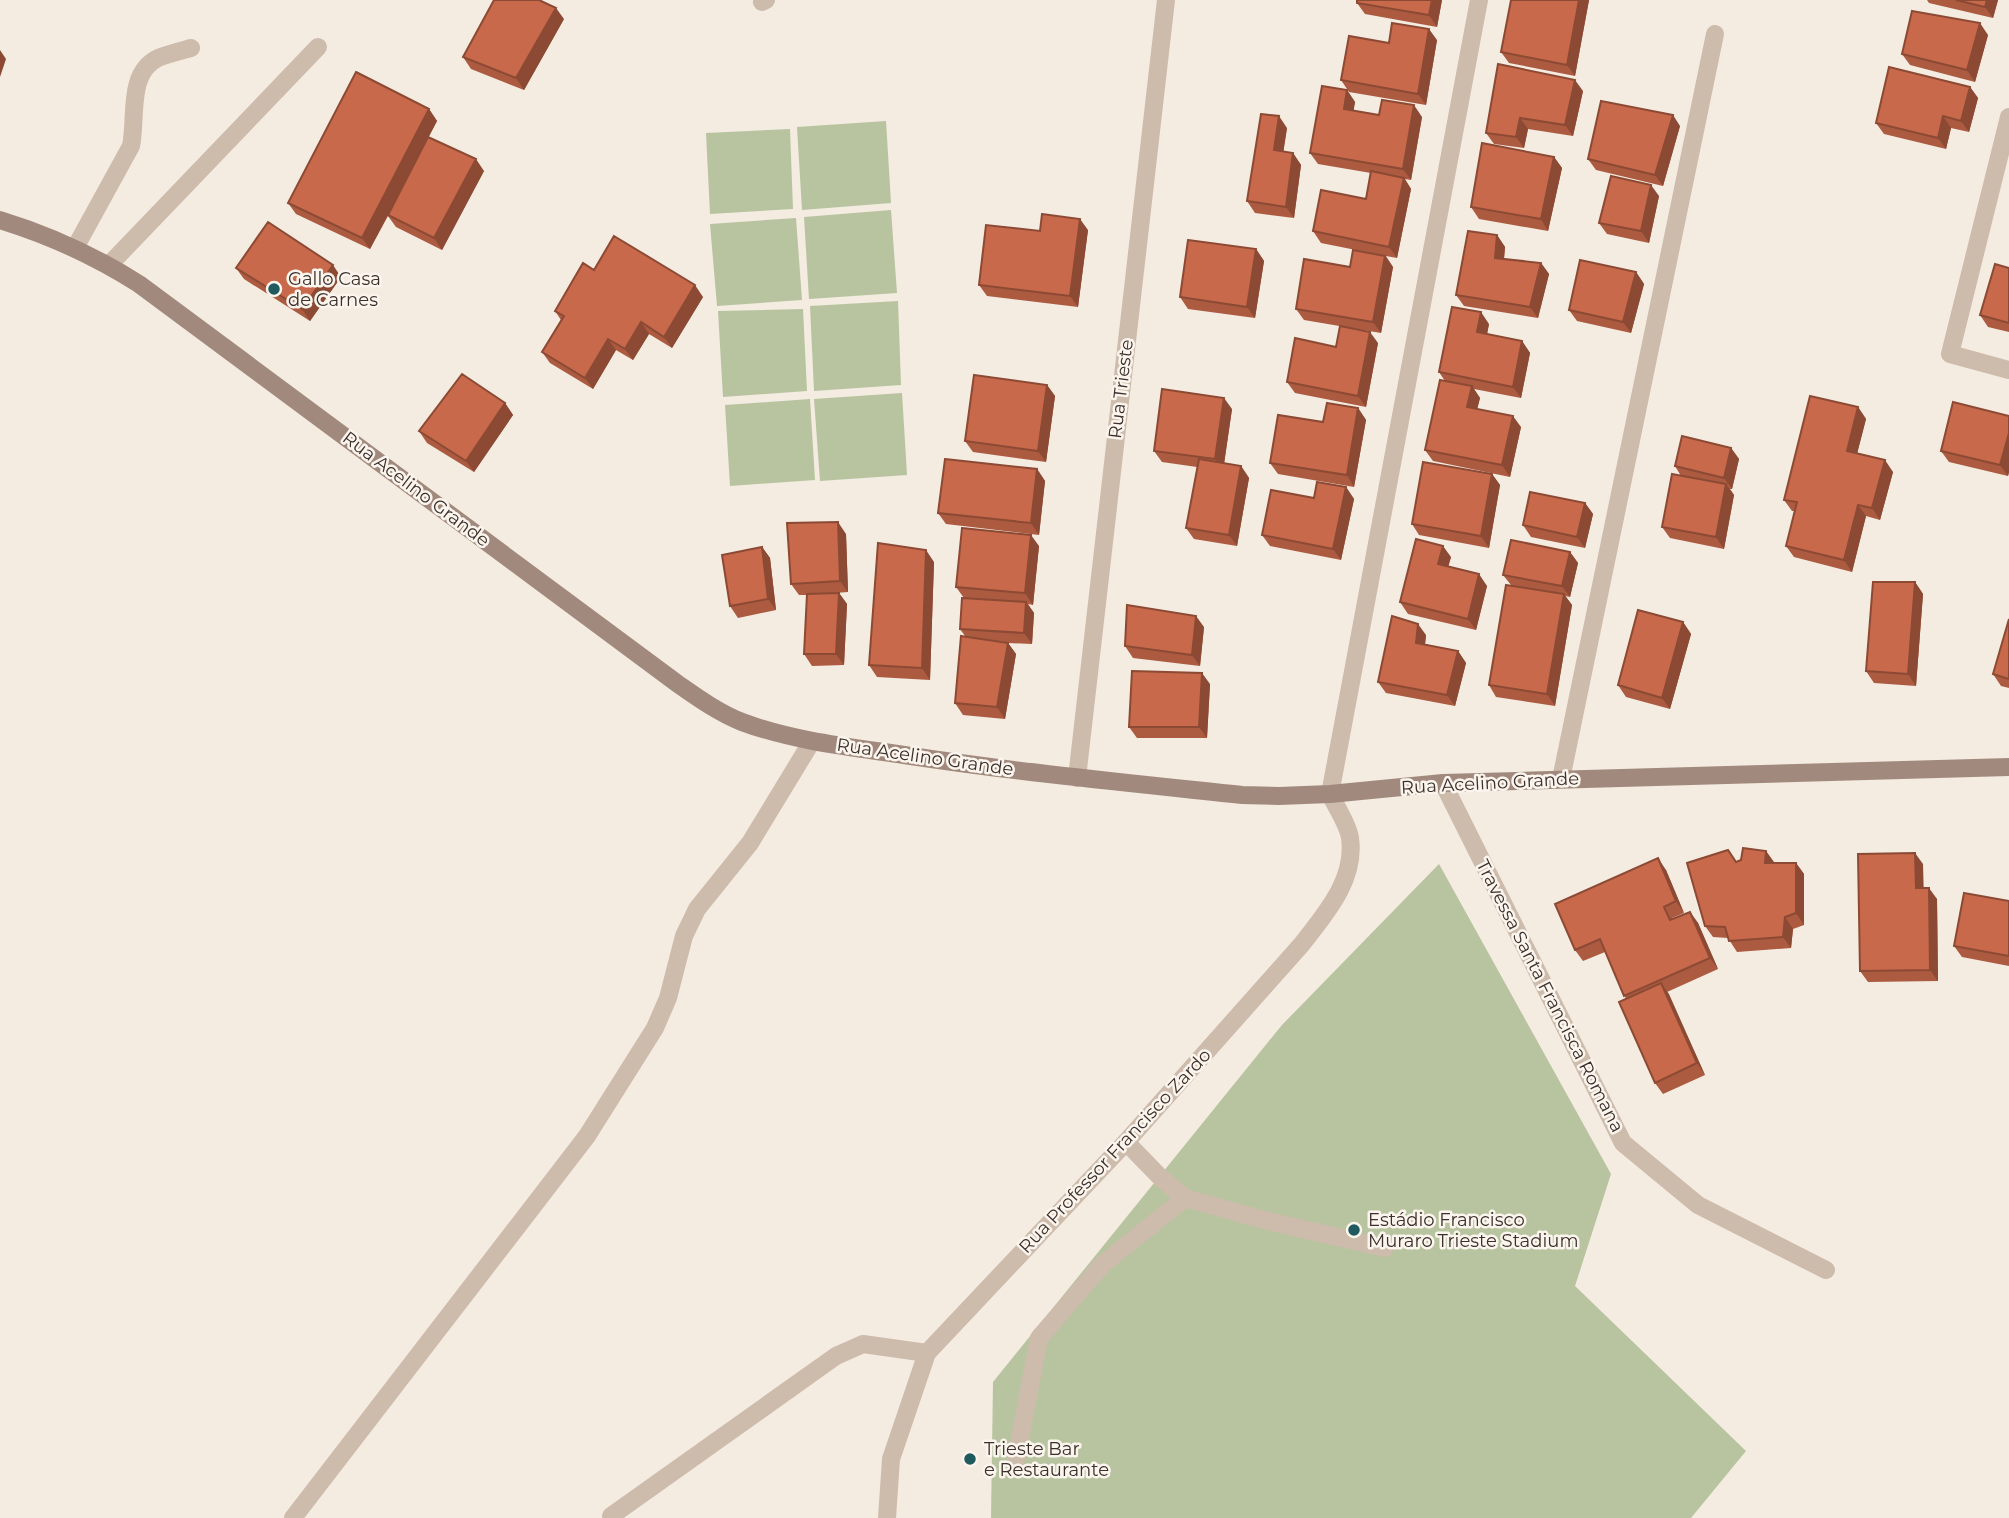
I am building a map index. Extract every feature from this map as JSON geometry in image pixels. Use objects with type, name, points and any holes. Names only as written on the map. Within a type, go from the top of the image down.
[{"type":"street","name":"Rua Trieste","points":[[1077,778],[1166,0]]},
{"type":"street","points":[[1330,794],[1479,0]]},
{"type":"street","points":[[1561,779],[1715,34]]},
{"type":"street","points":[[109,265],[318,47]]},
{"type":"street","points":[[75,248],[131,146],[136,88],[142,71],[156,59],[191,48]]},
{"type":"street","points":[[2009,117],[1950,354],[2009,370]]},
{"type":"street","name":"Rua Acelino Grande","points":[[0,220],[30,229],[109,265],[173,308],[709,705],[740,721],[812,741],[1077,778],[1242,795],[1279,796],[1443,783],[2009,767]]},
{"type":"street","points":[[293,1518],[587,1136],[655,1028],[668,999],[684,936],[697,909],[750,843],[812,741]]},
{"type":"street","name":"Travessa Santa Francisca Romana","points":[[1443,783],[1623,1143],[1698,1205],[1826,1270]]},
{"type":"street","name":"Rua Professor Francisco Zardo","points":[[887,1518],[891,1459],[927,1353],[1126,1142],[1301,944],[1340,890],[1350,862],[1350,836],[1330,794]]},
{"type":"street","points":[[1126,1142],[1185,1198],[1272,1222],[1385,1248]]},
{"type":"street","points":[[1016,1459],[1039,1338],[1102,1264],[1185,1198]]},
{"type":"street","points":[[611,1516],[836,1356],[863,1344],[927,1353]]},
{"type":"green space","points":[[886,121],[891,203],[802,210],[797,127]]},
{"type":"green space","points":[[790,129],[793,209],[710,214],[706,133]]},
{"type":"green space","points":[[891,210],[897,293],[809,299],[804,217]]},
{"type":"green space","points":[[796,218],[802,300],[717,306],[710,224]]},
{"type":"green space","points":[[898,301],[901,385],[814,391],[810,306]]},
{"type":"green space","points":[[803,309],[807,391],[723,397],[718,311]]},
{"type":"green space","points":[[902,393],[907,475],[820,481],[814,399]]},
{"type":"green space","points":[[810,399],[815,480],[730,486],[725,405]]},
{"type":"green space","name":"Estádio Francisco Muraro Trieste Stadium","points":[[1439,864],[1611,1174],[1575,1286],[1746,1451],[1691,1518],[991,1518],[993,1382],[1282,1025]]},
{"type":"building","points":[[494,0],[539,0],[556,8],[516,78],[463,57]]},
{"type":"building","points":[[1357,0],[1432,0],[1429,15],[1357,3]]},
{"type":"building","points":[[1511,0],[1579,0],[1567,65],[1501,52]]},
{"type":"building","points":[[1956,0],[1987,0],[1985,7]]},
{"type":"building","points":[[1912,11],[1980,23],[1967,70],[1902,54]]},
{"type":"building","points":[[1392,23],[1429,29],[1418,94],[1341,80],[1349,36],[1389,43]]},
{"type":"building","points":[[1498,64],[1575,80],[1565,125],[1520,118],[1516,137],[1486,133]]},
{"type":"building","points":[[1889,67],[1970,87],[1961,121],[1943,116],[1938,138],[1876,123]]},
{"type":"building","points":[[356,72],[429,109],[362,238],[288,203]]},
{"type":"building","points":[[1322,86],[1347,90],[1344,109],[1379,115],[1382,100],[1414,105],[1403,169],[1310,153]]},
{"type":"building","points":[[1601,101],[1673,115],[1655,175],[1588,159]]},
{"type":"building","points":[[1261,114],[1279,116],[1274,150],[1293,153],[1286,207],[1247,201]]},
{"type":"building","points":[[428,137],[476,159],[434,238],[388,215]]},
{"type":"building","points":[[1482,143],[1554,157],[1541,219],[1471,207]]},
{"type":"building","points":[[1371,171],[1404,178],[1389,247],[1313,231],[1321,190],[1366,199]]},
{"type":"building","points":[[1611,176],[1651,185],[1641,231],[1599,223]]},
{"type":"building","points":[[1042,214],[1080,219],[1070,296],[979,285],[986,225],[1040,231]]},
{"type":"building","points":[[268,222],[333,265],[302,309],[236,268]]},
{"type":"building","points":[[1468,231],[1497,235],[1495,258],[1541,263],[1530,307],[1456,295]]},
{"type":"building","points":[[614,236],[695,285],[664,337],[641,322],[625,349],[608,339],[585,378],[542,352],[564,316],[555,311],[583,263],[594,270]]},
{"type":"building","points":[[1188,240],[1256,249],[1247,307],[1180,297]]},
{"type":"building","points":[[1353,250],[1385,256],[1373,322],[1296,309],[1304,259],[1350,267]]},
{"type":"building","points":[[1580,260],[1636,272],[1623,322],[1569,310]]},
{"type":"building","points":[[1995,264],[2009,268],[2009,323],[1980,315]]},
{"type":"building","points":[[1452,307],[1481,312],[1477,332],[1522,341],[1513,387],[1439,372]]},
{"type":"building","points":[[1340,326],[1370,332],[1358,396],[1287,382],[1295,338],[1336,347]]},
{"type":"building","points":[[462,374],[505,403],[466,461],[419,431]]},
{"type":"building","points":[[974,375],[1047,385],[1038,451],[965,441]]},
{"type":"building","points":[[1440,380],[1472,386],[1467,407],[1513,416],[1502,465],[1425,450]]},
{"type":"building","points":[[1162,389],[1224,398],[1215,459],[1154,451]]},
{"type":"building","points":[[1810,396],[1858,407],[1847,451],[1885,460],[1872,508],[1858,505],[1844,560],[1786,546],[1797,502],[1784,500]]},
{"type":"building","points":[[1953,402],[2009,416],[2009,433],[2000,465],[1941,451]]},
{"type":"building","points":[[1327,403],[1358,408],[1347,475],[1270,463],[1278,415],[1323,422]]},
{"type":"building","points":[[1682,436],[1731,448],[1724,478],[1675,466]]},
{"type":"building","points":[[945,459],[1037,469],[1031,523],[938,513]]},
{"type":"building","points":[[1199,459],[1241,466],[1229,535],[1186,528]]},
{"type":"building","points":[[1423,462],[1492,474],[1481,536],[1412,524]]},
{"type":"building","points":[[1672,474],[1726,484],[1716,537],[1662,527]]},
{"type":"building","points":[[1317,482],[1346,487],[1333,549],[1262,535],[1271,490],[1314,498]]},
{"type":"building","points":[[1530,492],[1585,503],[1577,537],[1523,525]]},
{"type":"building","points":[[838,522],[840,581],[791,584],[787,523]]},
{"type":"building","points":[[962,528],[1031,535],[1025,593],[956,587]]},
{"type":"building","points":[[1416,539],[1443,546],[1438,564],[1479,574],[1468,619],[1400,602]]},
{"type":"building","points":[[1511,540],[1570,552],[1562,586],[1503,575]]},
{"type":"building","points":[[878,543],[926,550],[922,668],[869,665]]},
{"type":"building","points":[[762,547],[768,599],[730,606],[722,555]]},
{"type":"building","points":[[1873,582],[1915,582],[1908,674],[1866,671]]},
{"type":"building","points":[[1506,585],[1564,594],[1547,694],[1489,685]]},
{"type":"building","points":[[839,593],[836,654],[804,654],[807,594]]},
{"type":"building","points":[[962,598],[1026,602],[1024,633],[960,629]]},
{"type":"building","points":[[1127,605],[1196,616],[1192,655],[1125,646]]},
{"type":"building","points":[[1638,610],[1683,622],[1662,698],[1618,685]]},
{"type":"building","points":[[1392,616],[1418,624],[1416,643],[1458,651],[1447,695],[1378,682]]},
{"type":"building","points":[[2009,619],[2009,679],[1993,674]]},
{"type":"building","points":[[961,636],[1008,643],[997,707],[955,703]]},
{"type":"building","points":[[1132,671],[1202,673],[1199,727],[1129,727]]},
{"type":"building","points":[[1743,848],[1766,851],[1765,863],[1796,863],[1796,913],[1785,917],[1783,937],[1729,941],[1725,927],[1705,926],[1687,863],[1728,850],[1736,862],[1741,860]]},
{"type":"building","points":[[1915,853],[1916,888],[1929,888],[1930,970],[1860,971],[1858,854]]},
{"type":"building","points":[[1658,858],[1676,901],[1664,907],[1670,920],[1690,912],[1710,958],[1624,996],[1600,939],[1575,950],[1555,904]]},
{"type":"building","points":[[1964,893],[2009,901],[2009,956],[1954,946]]},
{"type":"building","points":[[1661,983],[1697,1063],[1655,1083],[1619,1002]]},
{"type":"place","name":"Gallo Casa de Carnes","points":[[274,289]]},
{"type":"place","name":"Estádio Francisco Muraro Trieste Stadium","points":[[1354,1230]]},
{"type":"place","name":"Trieste Bar e Restaurante","points":[[970,1459]]}]
